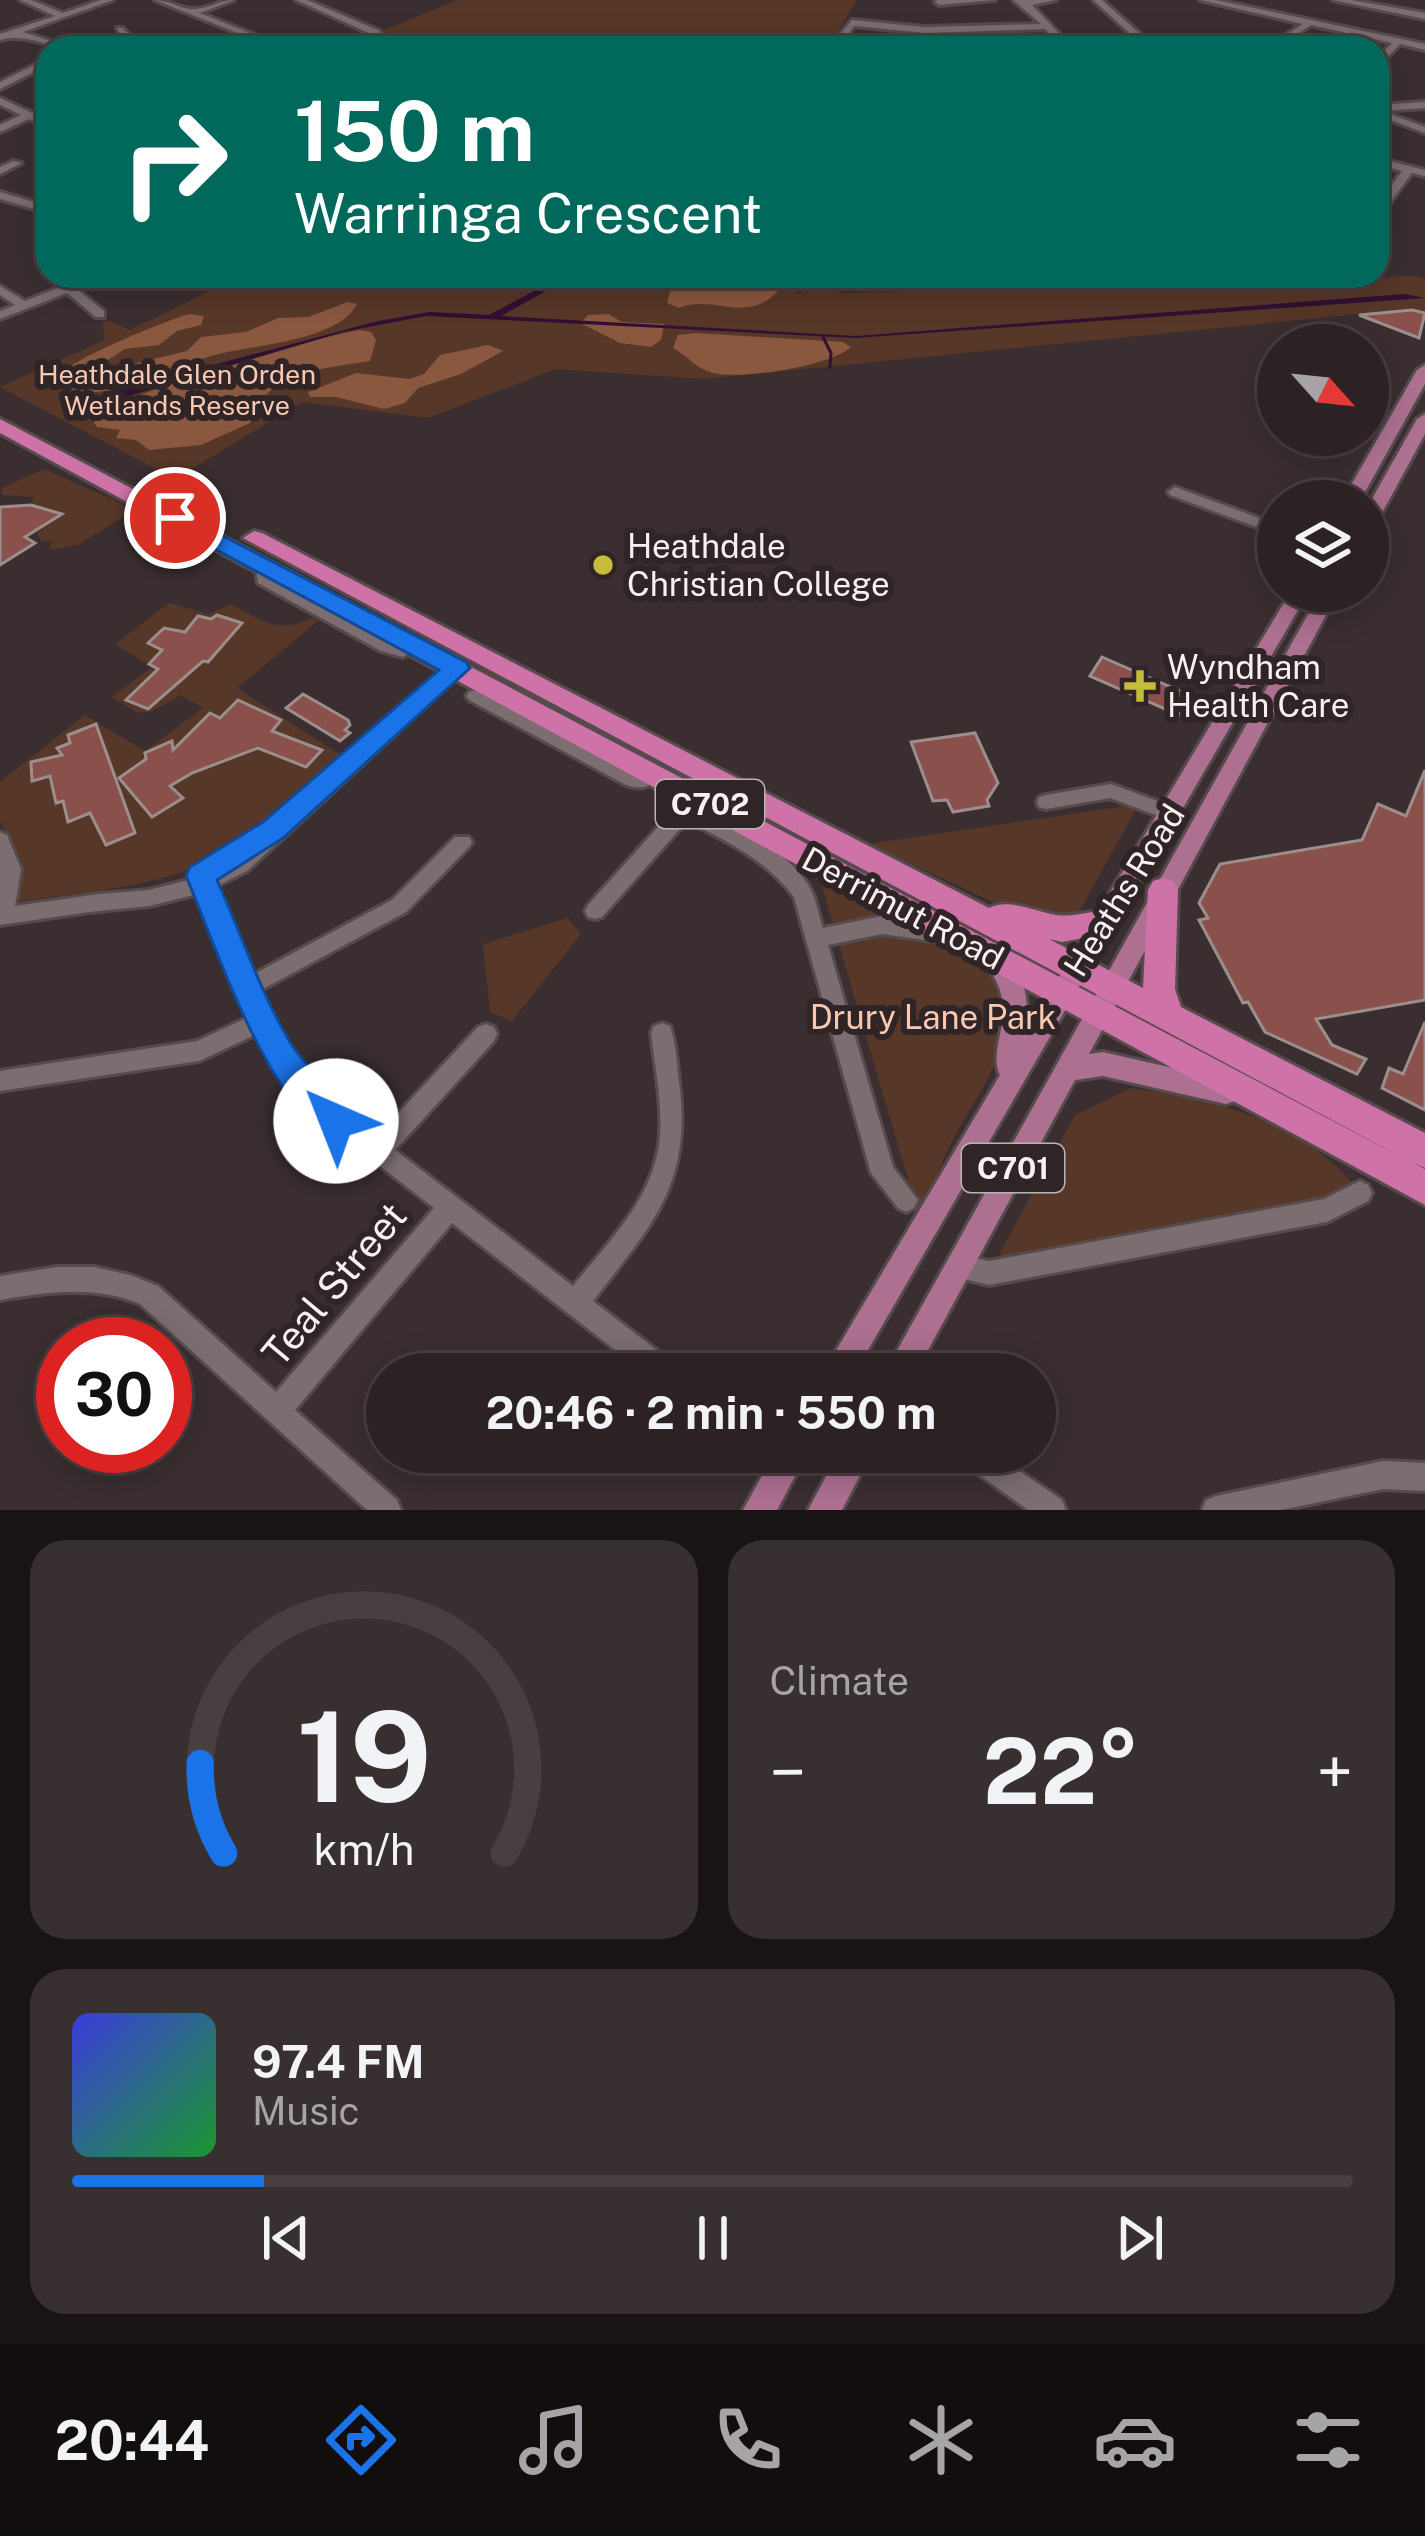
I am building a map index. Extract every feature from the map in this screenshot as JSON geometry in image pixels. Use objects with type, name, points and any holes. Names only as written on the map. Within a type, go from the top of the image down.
[{"type":"highway","name":"Derrimut Road","points":[[0,407],[263,565],[412,644],[468,673],[641,740],[698,796]]},
{"type":"highway","name":"Derrimut Road","points":[[0,424],[399,615],[511,705],[958,921],[1105,998],[1273,1106],[1424,1188]]},
{"type":"highway","points":[[399,615],[416,632],[412,644]]},
{"type":"highway","points":[[641,740],[656,760],[652,773]]},
{"type":"highway","points":[[1163,890],[1159,974],[1167,1014]]},
{"type":"highway","name":"Derrimut Road","points":[[958,921],[996,958],[1069,979]]},
{"type":"highway","points":[[958,921],[1062,929],[1105,923]]},
{"type":"highway","name":"Derrimut Road","points":[[1105,998],[1167,1014],[1425,1150]]},
{"type":"main road","points":[[1386,480],[1418,407],[1425,370]]},
{"type":"main road","points":[[1366,480],[1418,407]]},
{"type":"main road","name":"Heaths Road","points":[[856,1353],[1003,1090],[1172,814],[1288,612]]},
{"type":"main road","name":"Heaths Road","points":[[911,1353],[1318,612]]},
{"type":"main road","points":[[1172,814],[1194,814],[1216,795]]},
{"type":"main road","points":[[996,958],[1014,984],[1017,1007],[1003,1090]]},
{"type":"main road","points":[[1066,1069],[1103,1064],[1186,1079],[1273,1106]]},
{"type":"main road","points":[[759,1510],[775,1473]]},
{"type":"main road","points":[[824,1510],[844,1473]]},
{"type":"street","points":[[24,0],[61,15]]},
{"type":"street","points":[[0,37],[109,0]]},
{"type":"street","points":[[159,0],[256,36]]},
{"type":"street","points":[[195,12],[230,0]]},
{"type":"street","points":[[938,4],[991,0]]},
{"type":"street","points":[[1021,2],[1052,0]]},
{"type":"street","points":[[1337,0],[1420,15],[1425,3]]},
{"type":"street","points":[[305,1],[377,33],[375,36]]},
{"type":"street","points":[[1100,1],[1137,36]]},
{"type":"street","points":[[1198,15],[1210,1],[1365,36]]},
{"type":"street","points":[[1021,2],[1057,36]]},
{"type":"street","points":[[840,36],[845,26],[854,23],[925,30],[1047,26]]},
{"type":"street","points":[[1289,36],[1307,25]]},
{"type":"street","points":[[120,30],[126,36]]},
{"type":"street","points":[[13,32],[36,39]]},
{"type":"street","points":[[1389,40],[1425,47]]},
{"type":"street","points":[[1389,51],[1397,42]]},
{"type":"street","points":[[0,86],[36,67]]},
{"type":"street","points":[[0,101],[36,115]]},
{"type":"street","points":[[1389,109],[1425,105]]},
{"type":"street","points":[[1389,115],[1425,130]]},
{"type":"street","points":[[0,129],[36,118]]},
{"type":"street","points":[[0,171],[17,163]]},
{"type":"street","points":[[1389,164],[1425,173]]},
{"type":"street","points":[[1389,196],[1408,169]]},
{"type":"street","points":[[0,195],[36,206]]},
{"type":"street","points":[[31,204],[36,201]]},
{"type":"street","points":[[0,315],[68,288],[100,314]]},
{"type":"street","points":[[0,290],[23,304]]},
{"type":"street","points":[[1175,492],[1257,522]]},
{"type":"street","points":[[0,840],[11,869],[2,917],[151,901],[239,865],[388,732],[468,673]]},
{"type":"street","points":[[1046,802],[1111,791],[1172,814]]},
{"type":"street","points":[[595,910],[698,796],[789,873],[803,894],[818,938],[884,1173],[906,1200]]},
{"type":"street","points":[[250,986],[400,906],[462,842]]},
{"type":"street","points":[[203,880],[278,1052],[310,1098],[640,1353]]},
{"type":"street","points":[[818,938],[882,925],[958,921]]},
{"type":"street","points":[[0,1082],[199,1051],[263,1021]]},
{"type":"street","points":[[378,1152],[486,1034]]},
{"type":"street","points":[[576,1304],[658,1190],[668,1161],[671,1129],[662,1034]]},
{"type":"street","points":[[960,1267],[989,1273],[1327,1210],[1360,1193]]},
{"type":"street","name":"Teal Street","points":[[278,1410],[449,1208]]},
{"type":"street","points":[[0,1288],[72,1276],[122,1282],[172,1312],[387,1510]]},
{"type":"street","points":[[999,1473],[1052,1510]]},
{"type":"street","points":[[1216,1510],[1383,1475],[1425,1477]]},
{"type":"green space","points":[[457,0],[857,0],[835,36],[387,36],[384,30]]},
{"type":"green space","name":"Heathdale Glen Orden Wetlands Reserve","points":[[1389,277],[1425,279],[1425,313],[1410,309],[703,379],[556,369],[428,418],[302,402],[175,479],[0,387],[105,340],[102,323],[110,321],[130,330],[215,288],[795,288],[798,294],[808,288],[840,288],[839,293],[1389,288]]},
{"type":"green space","points":[[671,288],[778,291],[766,301],[742,308],[705,304],[679,308],[667,303]]},
{"type":"green space","points":[[348,302],[357,304],[332,327],[211,356],[139,383],[83,392],[68,388],[76,377],[61,374],[100,350],[189,314],[204,316],[201,325],[177,331],[159,345],[125,349],[83,376],[187,351],[201,337],[246,332],[278,318],[308,317]]},
{"type":"green space","points":[[608,314],[622,322],[664,324],[661,340],[651,347],[620,343],[580,323],[588,315]]},
{"type":"green space","points":[[360,330],[371,332],[376,340],[370,361],[316,370],[283,382],[258,405],[250,423],[201,445],[149,450],[136,440],[116,438],[120,430],[94,423],[106,411],[172,383]]},
{"type":"green space","points":[[678,335],[843,342],[851,347],[806,365],[726,375],[702,369],[673,348]]},
{"type":"green space","points":[[488,345],[503,351],[461,374],[418,388],[405,403],[384,409],[336,397],[310,397],[308,392],[356,373],[410,379],[424,374],[440,355]]},
{"type":"green space","points":[[44,469],[123,504],[129,513],[78,545],[49,550],[53,541],[41,541],[37,533],[61,514],[31,505],[34,497],[1,495],[3,487]]},
{"type":"green space","points":[[169,603],[208,614],[231,604],[280,625],[313,617],[318,621],[237,688],[344,757],[273,819],[214,859],[150,881],[17,902],[22,861],[0,821],[0,782],[85,715],[145,751],[203,708],[181,695],[153,711],[138,713],[112,697],[152,667],[115,644]]},
{"type":"green space","points":[[1139,804],[1079,912],[1066,920],[995,903],[868,844]]},
{"type":"green space","name":"Drury Lane Park","points":[[819,876],[999,973],[1007,994],[1005,1037],[997,1058],[918,1214]]},
{"type":"green space","points":[[568,918],[581,934],[512,1021],[490,1012],[483,944]]},
{"type":"green space","points":[[1131,1088],[1258,1118],[1313,1148],[1360,1193],[989,1273],[1075,1115]]},
{"type":"shaded area","points":[[540,288],[551,288],[501,316],[856,336],[1405,294],[1425,298],[855,338],[426,316],[343,332],[105,403],[97,401],[105,394],[378,321],[430,312],[489,315]]},
{"type":"building","points":[[1412,310],[1425,313],[1419,338],[1359,315]]},
{"type":"building","points":[[31,505],[62,514],[25,537],[35,543],[0,565],[0,507]]},
{"type":"building","points":[[217,615],[242,623],[208,662],[203,661],[148,709],[126,700],[158,669],[149,664],[162,650],[148,643],[164,628],[185,632],[198,616],[211,619]]},
{"type":"building","name":"Wyndham Health Care","points":[[1102,657],[1191,696],[1179,715],[1090,676]]},
{"type":"building","points":[[303,694],[348,720],[345,730],[350,733],[340,741],[286,708]]},
{"type":"building","points":[[238,700],[281,720],[272,731],[322,750],[306,767],[258,748],[192,773],[170,786],[183,798],[152,817],[119,778],[146,759],[145,753],[172,741],[173,750],[210,713],[220,718]]},
{"type":"building","points":[[96,724],[135,833],[106,845],[90,813],[68,822],[63,801],[56,803],[50,776],[32,781],[31,762],[62,755],[57,748],[70,743],[68,735]]},
{"type":"building","points":[[975,733],[998,783],[987,800],[989,806],[953,812],[947,800],[933,801],[911,742]]},
{"type":"building","points":[[1425,770],[1425,1000],[1316,1019],[1332,1045],[1366,1059],[1357,1074],[1265,1032],[1248,1002],[1243,1003],[1199,920],[1208,918],[1199,903],[1220,864],[1362,840],[1378,804],[1406,816]]},
{"type":"building","points":[[1425,1022],[1425,1110],[1382,1088],[1389,1068],[1403,1074]]},
{"type":"waterway","points":[[823,337],[831,353],[830,367]]},
{"type":"place","name":"Heathdale Christian College","points":[[603,565]]},
{"type":"place","name":"Wyndham Health Care","points":[[1140,686]]},
{"type":"route","points":[[175,518],[457,668],[273,830],[200,876],[278,1052],[310,1098],[336,1121]]}]
